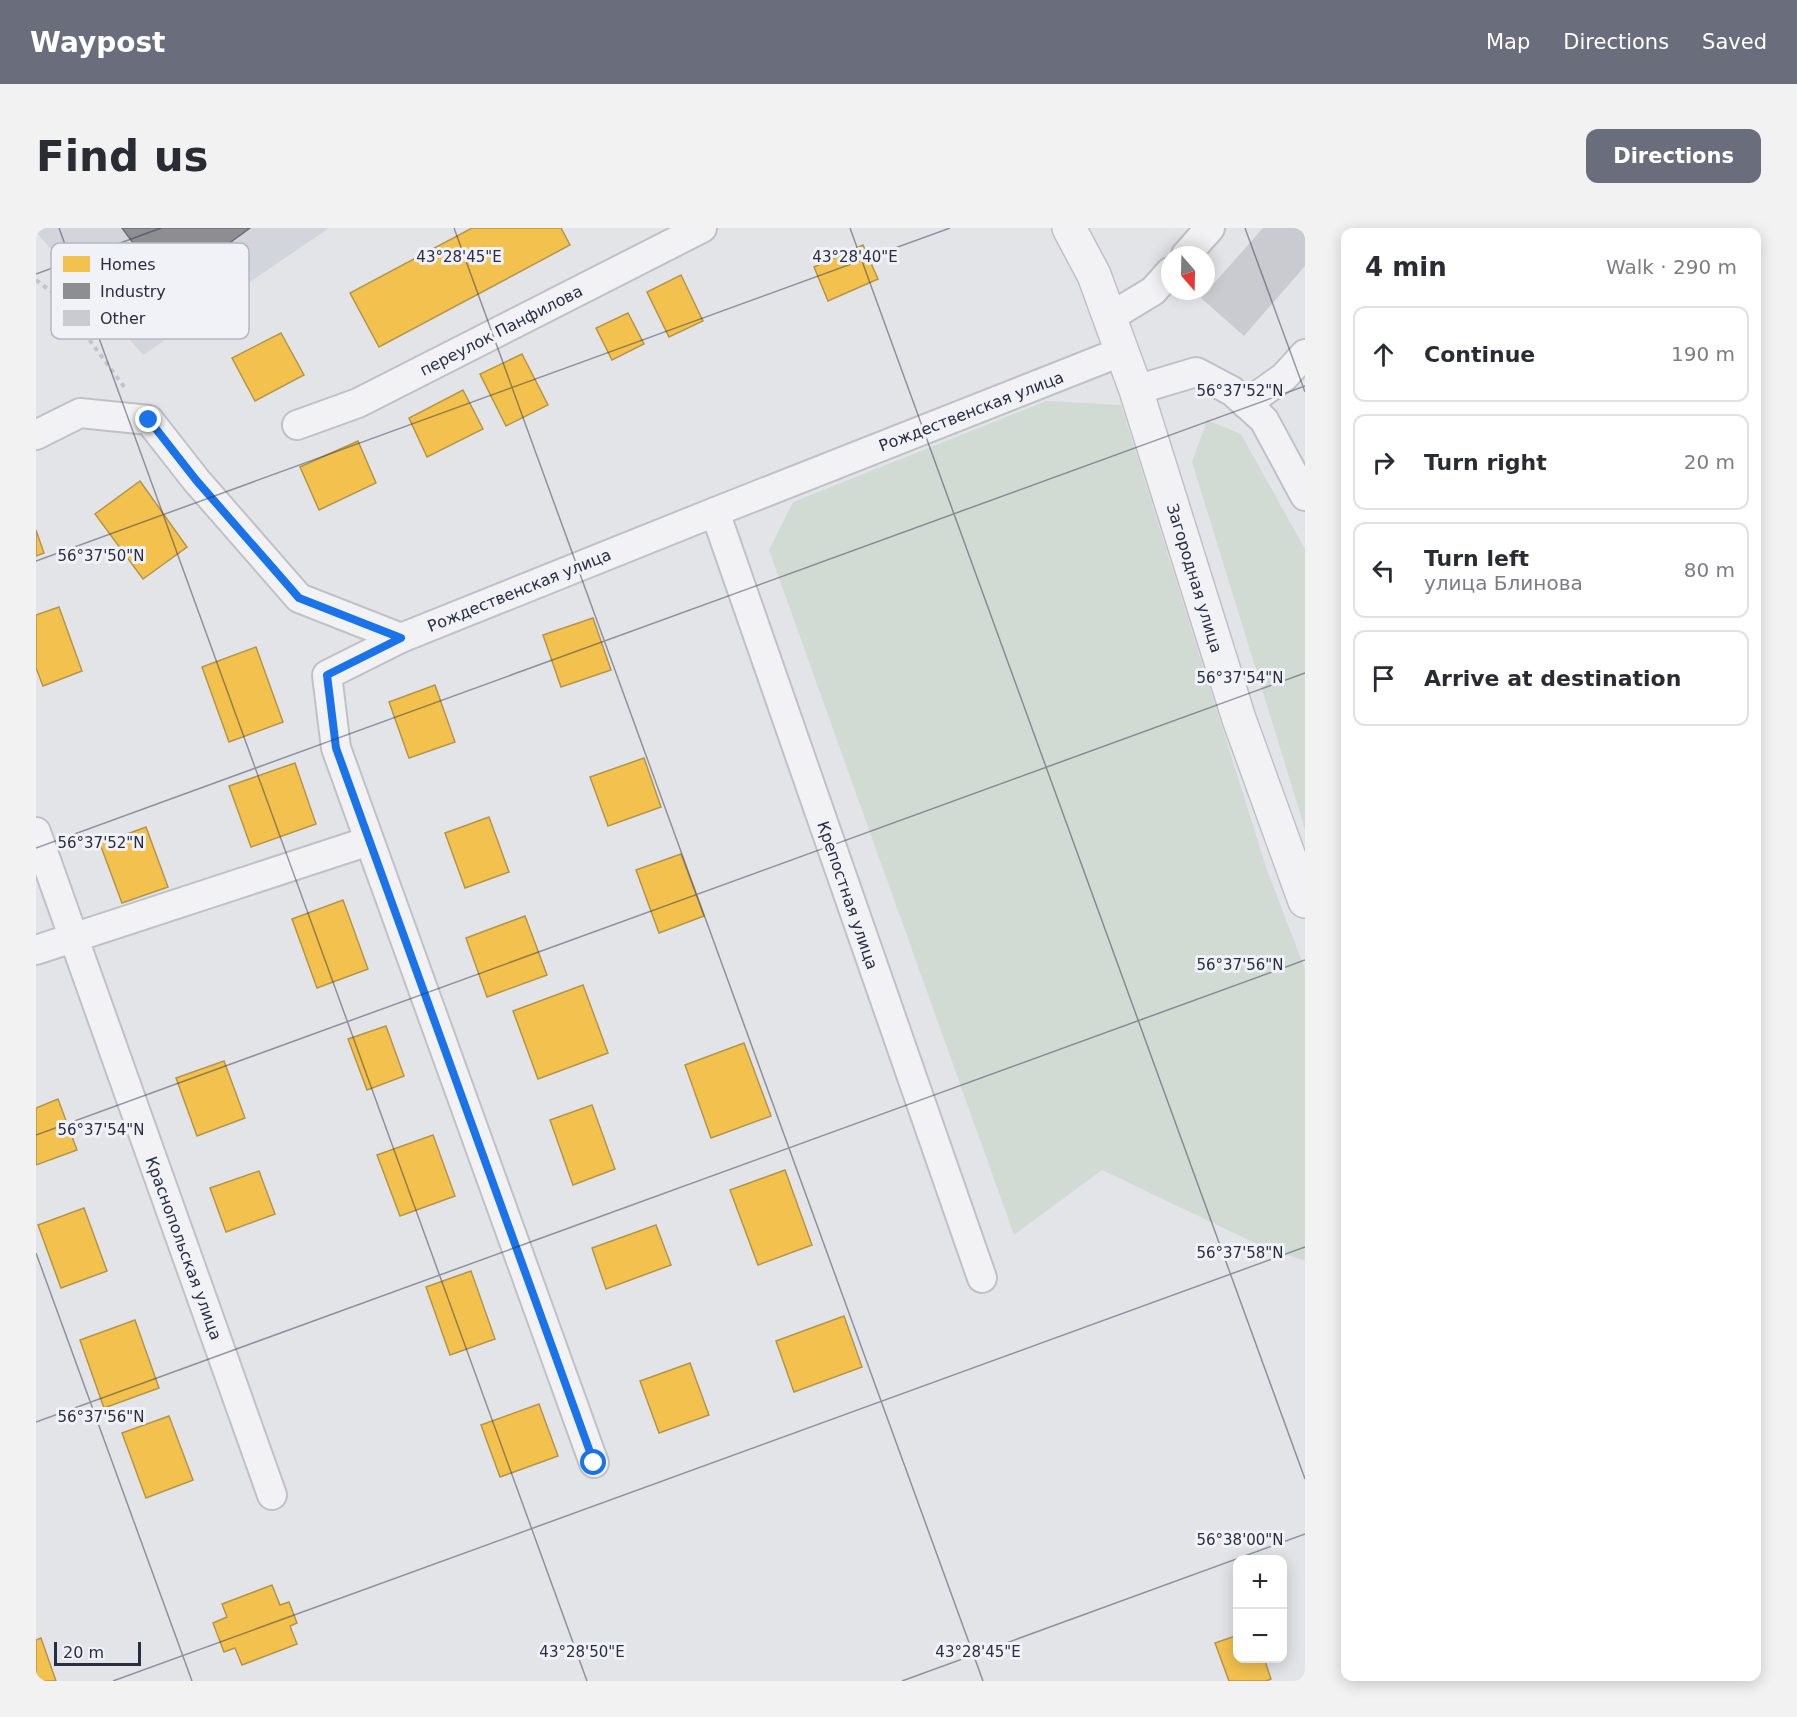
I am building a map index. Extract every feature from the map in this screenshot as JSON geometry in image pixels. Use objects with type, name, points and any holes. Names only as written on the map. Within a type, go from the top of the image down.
[{"type":"street","name":"переулок Панфилова","points":[[297,425],[358,403],[702,228]]},
{"type":"street","name":"Загородная улица","points":[[1069,228],[1094,275],[1136,390],[1239,719],[1305,901]]},
{"type":"street","points":[[1194,246],[1210,228]]},
{"type":"street","points":[[1110,317],[1153,291],[1161,282]]},
{"type":"street","name":"Рождественская улица","points":[[594,1463],[336,748],[327,675],[401,638],[1122,351]]},
{"type":"street","points":[[1246,404],[1284,377],[1305,354]]},
{"type":"street","points":[[1136,390],[1196,372],[1232,390],[1264,420],[1305,496]]},
{"type":"street","points":[[36,435],[80,413],[149,420],[196,480],[299,598],[401,638]]},
{"type":"street","name":"Крепостная улица","points":[[715,512],[982,1278]]},
{"type":"street","name":"Краснопольская улица","points":[[36,832],[272,1495]]},
{"type":"street","points":[[36,950],[369,840]]},
{"type":"path","points":[[36,280],[51,291]]},
{"type":"path","points":[[89,339],[149,420]]},
{"type":"shaded area","points":[[36,228],[329,228],[249,283],[249,243],[51,243],[51,249],[36,232]]},
{"type":"shaded area","points":[[129,339],[166,339],[143,355]]},
{"type":"shaded area","points":[[1046,401],[1121,405],[1267,870],[1305,969],[1305,1261],[1261,1246],[1102,1170],[1014,1235],[769,550],[793,502]]},
{"type":"shaded area","points":[[1207,420],[1241,434],[1305,549],[1305,829],[1192,462]]},
{"type":"building: Homes","points":[[472,228],[561,228],[570,245],[379,347],[350,293]]},
{"type":"building: Homes","points":[[863,245],[878,279],[828,301],[814,267]]},
{"type":"building: Homes","points":[[681,275],[703,321],[669,337],[647,292]]},
{"type":"building: Homes","points":[[628,313],[644,344],[612,360],[596,328]]},
{"type":"building: Homes","points":[[281,333],[304,375],[255,401],[232,358]]},
{"type":"building: Homes","points":[[522,354],[548,405],[506,426],[480,374]]},
{"type":"building: Homes","points":[[463,390],[483,429],[427,457],[409,418]]},
{"type":"building: Homes","points":[[358,441],[376,483],[319,510],[300,467]]},
{"type":"building: Homes","points":[[140,481],[187,547],[143,579],[95,514]]},
{"type":"building: Homes","points":[[36,530],[44,553],[36,556]]},
{"type":"building: Homes","points":[[59,607],[82,671],[43,686],[36,668],[36,615]]},
{"type":"building: Homes","points":[[593,618],[611,670],[561,687],[543,635]]},
{"type":"building: Homes","points":[[256,647],[283,722],[229,742],[202,667]]},
{"type":"building: Homes","points":[[435,685],[455,742],[409,758],[389,702]]},
{"type":"building: Homes","points":[[644,758],[661,807],[608,826],[590,777]]},
{"type":"building: Homes","points":[[295,763],[316,824],[251,847],[229,786]]},
{"type":"building: Homes","points":[[489,817],[509,872],[465,888],[445,833]]},
{"type":"building: Homes","points":[[146,827],[168,887],[122,903],[100,844]]},
{"type":"building: Homes","points":[[681,854],[704,916],[659,933],[636,870]]},
{"type":"building: Homes","points":[[343,900],[368,969],[317,988],[292,919]]},
{"type":"building: Homes","points":[[525,916],[547,975],[487,997],[466,938]]},
{"type":"building: Homes","points":[[583,985],[608,1053],[538,1079],[513,1011]]},
{"type":"building: Homes","points":[[386,1026],[404,1076],[367,1090],[348,1039]]},
{"type":"building: Homes","points":[[744,1043],[771,1116],[711,1138],[685,1065]]},
{"type":"building: Homes","points":[[224,1061],[245,1118],[197,1136],[176,1078]]},
{"type":"building: Homes","points":[[58,1099],[77,1150],[36,1165],[36,1108]]},
{"type":"building: Homes","points":[[592,1105],[615,1169],[573,1185],[550,1120]]},
{"type":"building: Homes","points":[[433,1135],[455,1196],[400,1216],[377,1155]]},
{"type":"building: Homes","points":[[785,1170],[812,1245],[758,1265],[730,1190]]},
{"type":"building: Homes","points":[[259,1171],[275,1214],[226,1232],[210,1188]]},
{"type":"building: Homes","points":[[84,1208],[107,1271],[61,1288],[38,1225]]},
{"type":"building: Homes","points":[[656,1225],[671,1265],[606,1289],[592,1248]]},
{"type":"building: Homes","points":[[471,1271],[495,1339],[450,1355],[426,1287]]},
{"type":"building: Homes","points":[[844,1316],[862,1367],[794,1392],[776,1341]]},
{"type":"building: Homes","points":[[135,1320],[159,1388],[104,1408],[80,1340]]},
{"type":"building: Homes","points":[[690,1363],[709,1415],[659,1433],[640,1381]]},
{"type":"building: Homes","points":[[539,1404],[558,1456],[500,1477],[481,1425]]},
{"type":"building: Homes","points":[[169,1416],[193,1480],[146,1498],[122,1433]]},
{"type":"building: Homes","points":[[272,1585],[280,1605],[289,1602],[297,1623],[290,1626],[297,1644],[242,1665],[235,1648],[224,1652],[213,1623],[227,1617],[222,1604]]},
{"type":"building: Homes","points":[[1233,1637],[1233,1663],[1266,1663],[1271,1679],[1229,1681],[1215,1643]]},
{"type":"building: Homes","points":[[41,1638],[56,1681],[36,1681],[36,1640]]},
{"type":"building: Industry","points":[[122,228],[250,228],[230,243],[133,243]]},
{"type":"building: Other","points":[[1263,228],[1305,228],[1305,266],[1244,336],[1203,300],[1215,300],[1215,282]]},
{"type":"route","points":[[149,420],[196,480],[299,598],[401,638],[327,675],[336,748],[594,1463]]}]
